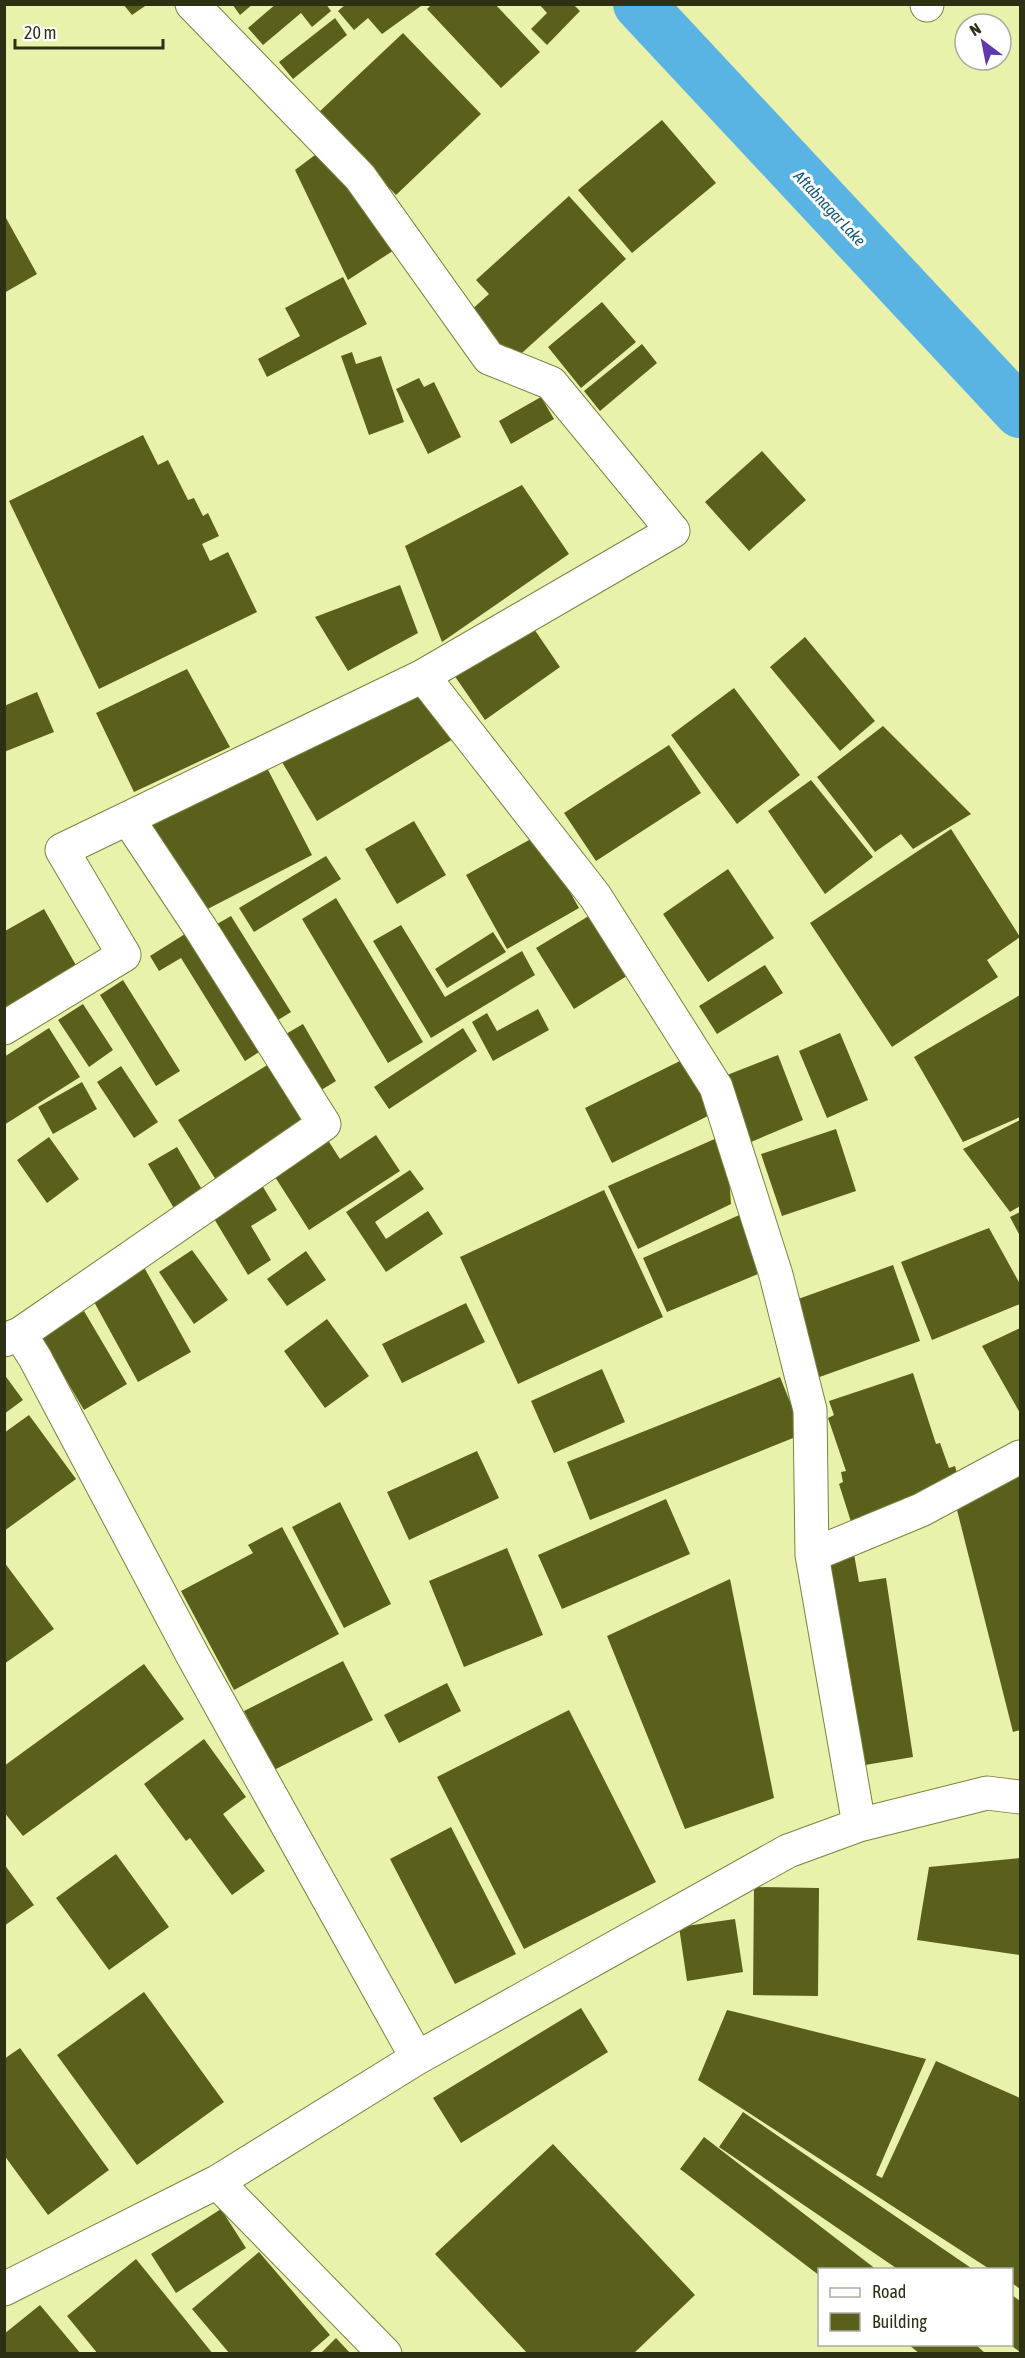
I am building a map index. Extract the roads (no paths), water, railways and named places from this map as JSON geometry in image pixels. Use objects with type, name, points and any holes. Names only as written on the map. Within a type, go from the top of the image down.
[{"type":"street","points":[[4,1028],[124,955],[62,850],[423,676],[673,531],[551,383],[489,358],[360,177],[192,4]]},
{"type":"street","points":[[423,676],[595,896],[716,1086],[776,1275],[810,1410],[812,1555],[859,1825]]},
{"type":"street","points":[[128,819],[324,1124],[12,1337],[417,2058]]},
{"type":"street","points":[[812,1555],[921,1510],[1020,1457]]},
{"type":"street","points":[[4,2289],[217,2182],[417,2058],[788,1851],[859,1825],[987,1793],[1020,1797]]},
{"type":"street","points":[[217,2182],[385,2354]]},
{"type":"waterway","name":"Aftabnagar Lake","points":[[639,4],[1020,412]]}]
